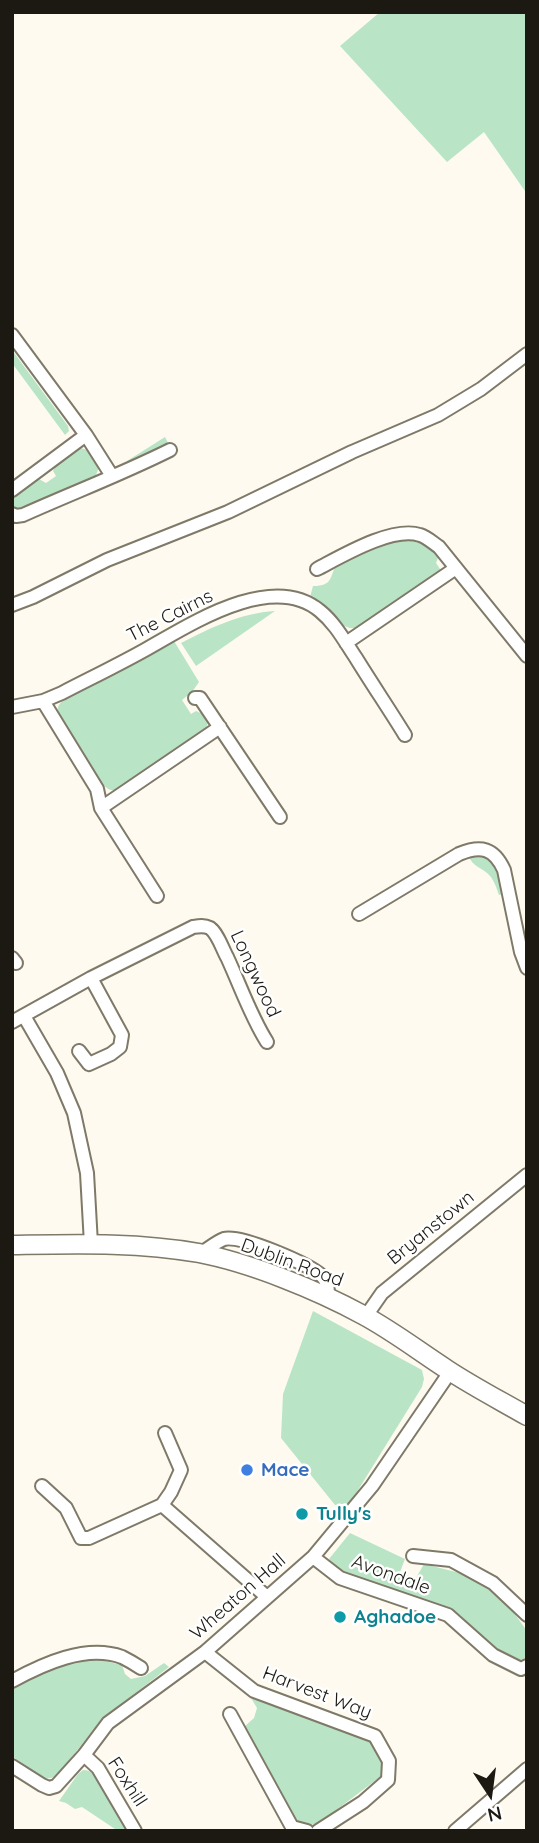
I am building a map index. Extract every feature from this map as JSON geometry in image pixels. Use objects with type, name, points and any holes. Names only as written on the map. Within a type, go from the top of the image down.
[{"type":"main road","name":"Dublin Road","points":[[12,1245],[91,1244],[146,1247],[200,1254],[252,1268],[328,1297],[366,1316],[450,1371],[527,1416]]},
{"type":"street","points":[[12,335],[86,435],[112,476]]},
{"type":"street","points":[[12,604],[33,597],[107,560],[228,512],[352,452],[444,412],[527,354]]},
{"type":"street","points":[[12,490],[86,435]]},
{"type":"street","points":[[12,514],[23,515],[170,450]]},
{"type":"street","points":[[317,569],[380,539],[409,533],[427,538],[439,547],[527,656]]},
{"type":"street","points":[[346,643],[456,568]]},
{"type":"street","name":"The Cairns","points":[[12,707],[43,701],[229,607],[261,599],[291,598],[303,600],[331,621],[405,734]]},
{"type":"street","points":[[195,698],[200,698],[281,817]]},
{"type":"street","points":[[43,701],[97,789],[101,808],[157,896]]},
{"type":"street","points":[[101,808],[220,727]]},
{"type":"street","points":[[359,914],[460,854],[474,850],[488,851],[499,859],[504,870],[521,952],[527,968]]},
{"type":"street","name":"Longwood","points":[[91,1244],[88,1173],[74,1113],[57,1073],[18,1019],[91,978],[194,928],[204,926],[218,939],[257,1027],[267,1042]]},
{"type":"street","points":[[79,1051],[89,1064],[120,1047],[122,1035],[91,978]]},
{"type":"street","name":"Bryanstown","points":[[366,1316],[382,1293],[527,1175]]},
{"type":"street","name":"Wheaton Hall","points":[[12,1766],[49,1788],[56,1786],[108,1723],[205,1652],[313,1557],[372,1486],[450,1371]]},
{"type":"street","points":[[42,1486],[66,1508],[81,1538],[89,1538],[162,1505],[181,1470],[164,1433]]},
{"type":"street","points":[[162,1505],[267,1597]]},
{"type":"street","name":"Avondale","points":[[413,1556],[451,1560],[494,1583],[527,1615]]},
{"type":"street","name":"Avondale","points":[[313,1557],[340,1578],[448,1615],[493,1655],[521,1669],[527,1665]]},
{"type":"street","name":"Harvest Way","points":[[205,1652],[254,1691],[375,1736],[389,1761],[388,1780],[363,1802],[317,1831]]},
{"type":"street","points":[[12,1681],[64,1658],[93,1653],[120,1657],[141,1668]]},
{"type":"street","points":[[230,1714],[292,1827],[307,1831]]},
{"type":"street","name":"Foxhill","points":[[84,1755],[98,1768],[135,1831]]},
{"type":"street","points":[[455,1831],[527,1769]]},
{"type":"green space","points":[[380,12],[527,12],[527,194],[484,132],[447,162],[340,46]]},
{"type":"green space","points":[[12,350],[68,426],[69,431],[65,435],[12,363]]},
{"type":"green space","points":[[165,437],[169,445],[128,463],[127,461]]},
{"type":"green space","points":[[77,448],[85,449],[93,456],[99,467],[96,475],[20,509],[12,508],[12,497],[34,481],[39,479],[46,483],[56,476],[53,471],[56,464]]},
{"type":"green space","points":[[401,539],[418,540],[430,547],[439,555],[436,563],[442,572],[355,628],[345,626],[325,606],[310,597],[313,586],[320,586],[330,580],[337,564]]},
{"type":"green space","points":[[275,611],[196,666],[181,643],[238,618]]},
{"type":"green space","points":[[174,641],[199,682],[182,700],[191,714],[196,711],[203,714],[208,722],[206,730],[120,789],[109,789],[103,785],[59,716],[58,707],[64,700]]},
{"type":"green space","points":[[478,855],[491,858],[498,868],[503,894],[499,895],[495,883],[469,857]]},
{"type":"green space","points":[[313,1311],[422,1370],[424,1379],[422,1387],[350,1503],[335,1505],[281,1438],[283,1394]]},
{"type":"green space","points":[[350,1533],[405,1559],[400,1572],[416,1578],[424,1564],[460,1573],[487,1587],[514,1613],[527,1631],[527,1657],[516,1662],[495,1649],[460,1615],[343,1574],[329,1559]]},
{"type":"green space","points":[[100,1660],[122,1665],[125,1674],[131,1679],[145,1676],[164,1663],[169,1667],[102,1719],[56,1777],[45,1779],[12,1756],[12,1689],[33,1676],[70,1661]]},
{"type":"green space","points":[[251,1698],[368,1739],[382,1759],[384,1774],[319,1823],[301,1823],[289,1810],[244,1727],[254,1718],[257,1708]]},
{"type":"green space","points":[[83,1770],[99,1780],[129,1831],[118,1831],[82,1807],[75,1809],[59,1801]]},
{"type":"place","name":"Mace","points":[[247,1470]]},
{"type":"place","name":"Tully's","points":[[302,1514]]},
{"type":"place","name":"Aghadoe","points":[[340,1617]]}]
